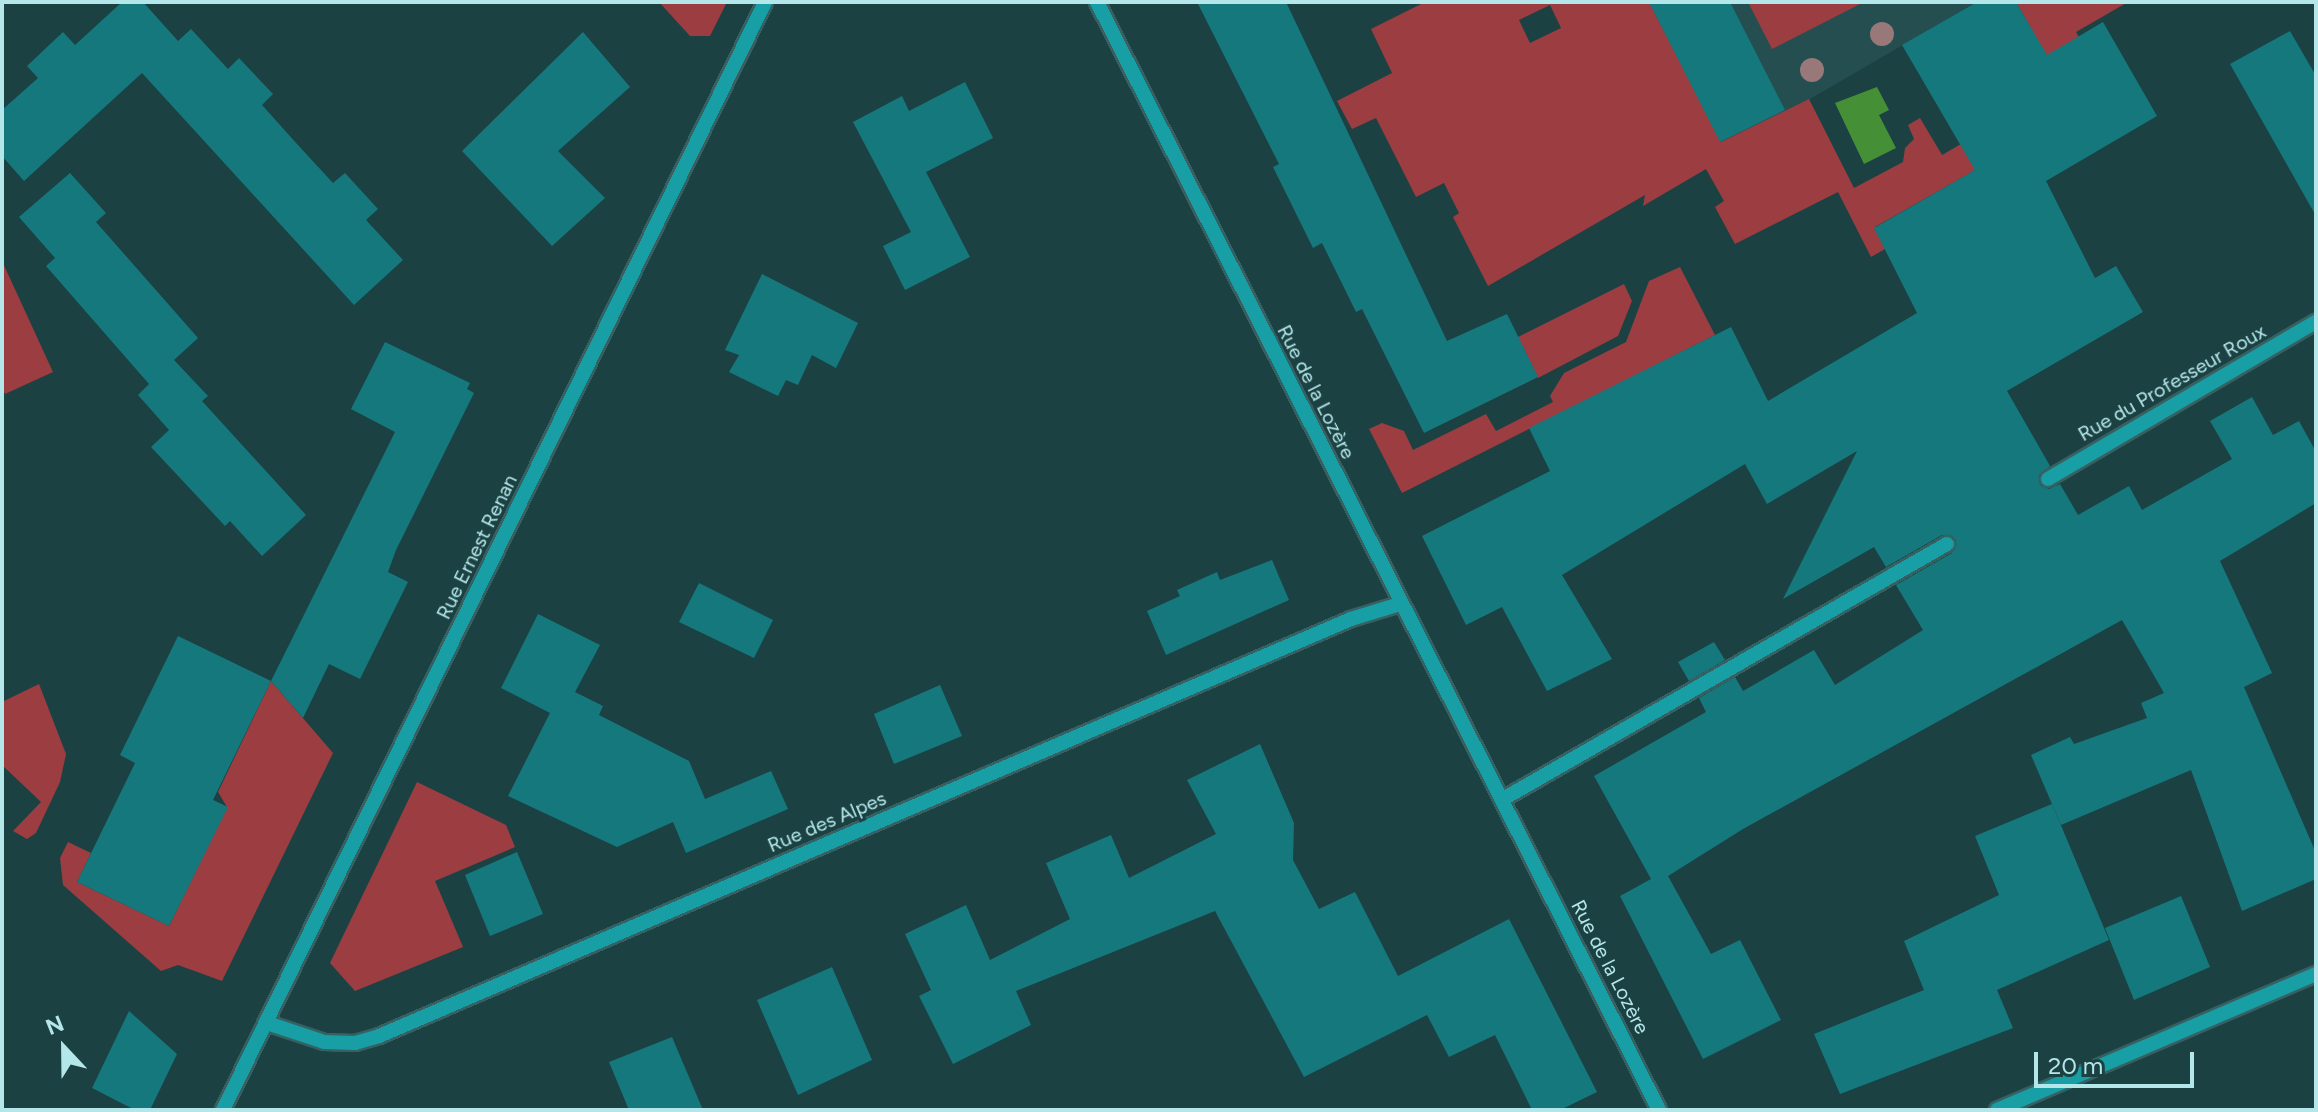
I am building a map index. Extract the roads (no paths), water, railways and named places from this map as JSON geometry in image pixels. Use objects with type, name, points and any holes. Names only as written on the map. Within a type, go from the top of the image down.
[{"type":"street","name":"Rue Ernest Renan","points":[[223,1110],[765,2]]},
{"type":"street","name":"Rue de la Lozère","points":[[1097,2],[1659,1110]]},
{"type":"street","name":"Rue du Professeur Roux","points":[[2048,479],[2316,322]]},
{"type":"street","points":[[1503,799],[1947,544]]},
{"type":"street","name":"Rue des Alpes","points":[[267,1023],[324,1042],[355,1043],[379,1036],[1351,619],[1400,604]]},
{"type":"street","points":[[1997,1110],[2316,974]]}]
